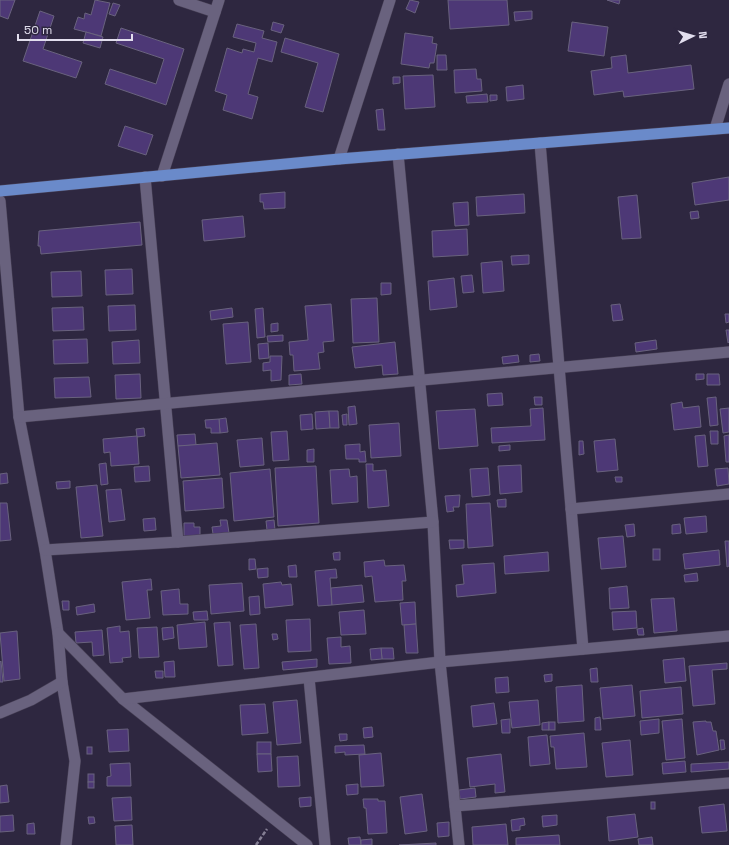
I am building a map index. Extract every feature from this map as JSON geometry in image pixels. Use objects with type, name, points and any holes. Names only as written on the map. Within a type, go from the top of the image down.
[{"type":"main road","points":[[0,191],[339,159],[729,128]]},
{"type":"street","points":[[179,0],[215,12]]},
{"type":"street","points":[[162,176],[219,0]]},
{"type":"street","points":[[339,159],[390,0]]},
{"type":"street","points":[[715,129],[729,84]]},
{"type":"street","points":[[540,143],[583,649]]},
{"type":"street","points":[[398,154],[433,522],[440,662],[458,845]]},
{"type":"street","points":[[145,177],[178,542]]},
{"type":"street","points":[[0,201],[19,417],[45,550],[58,633],[62,682],[75,761],[66,845]]},
{"type":"street","points":[[19,417],[729,352]]},
{"type":"street","points":[[571,509],[729,494]]},
{"type":"street","points":[[45,550],[178,542],[433,522]]},
{"type":"street","points":[[58,633],[123,699],[307,845]]},
{"type":"street","points":[[123,699],[440,662],[729,636]]},
{"type":"street","points":[[309,678],[325,845]]},
{"type":"street","points":[[0,713],[32,700],[62,682]]},
{"type":"street","points":[[455,806],[729,783]]},
{"type":"path","points":[[256,845],[274,818]]},
{"type":"building","points":[[0,0],[15,0],[8,19],[0,16]]},
{"type":"building","points":[[95,0],[110,3],[101,36],[74,29],[78,17],[84,19],[85,13],[91,15]]},
{"type":"building","points":[[410,0],[419,2],[415,13],[406,9]]},
{"type":"building","points":[[448,0],[507,0],[509,25],[450,29]]},
{"type":"building","points":[[607,0],[620,0],[619,4]]},
{"type":"building","points":[[113,3],[120,5],[115,16],[109,14]]},
{"type":"building","points":[[40,11],[54,16],[43,49],[82,62],[76,78],[23,61]]},
{"type":"building","points":[[532,11],[532,19],[515,21],[514,12]]},
{"type":"building","points":[[273,22],[284,25],[281,33],[271,30]]},
{"type":"building","points":[[572,22],[608,27],[604,56],[568,51]]},
{"type":"building","points":[[237,24],[264,31],[262,38],[277,42],[272,62],[258,58],[248,94],[258,97],[252,119],[223,110],[227,95],[215,91],[227,48],[242,53],[243,49],[254,52],[256,43],[233,37]]},
{"type":"building","points":[[121,28],[184,49],[166,105],[105,84],[110,69],[156,84],[164,59],[116,43]]},
{"type":"building","points":[[86,32],[103,37],[100,48],[83,43]]},
{"type":"building","points":[[405,33],[433,37],[432,43],[437,44],[434,63],[430,63],[429,68],[401,64]]},
{"type":"building","points":[[285,38],[339,54],[323,112],[305,107],[318,63],[281,52]]},
{"type":"building","points":[[437,55],[446,55],[447,70],[437,70]]},
{"type":"building","points":[[626,55],[628,73],[691,65],[694,89],[624,97],[623,91],[594,95],[591,71],[612,68],[611,57]]},
{"type":"building","points":[[476,69],[477,79],[481,79],[482,91],[455,93],[454,70]]},
{"type":"building","points":[[433,75],[435,107],[405,109],[403,76]]},
{"type":"building","points":[[393,77],[400,77],[400,83],[393,84]]},
{"type":"building","points":[[523,85],[524,99],[507,101],[506,87]]},
{"type":"building","points":[[487,94],[488,102],[467,103],[466,96]]},
{"type":"building","points":[[490,95],[497,95],[497,100],[490,101]]},
{"type":"building","points":[[383,109],[385,130],[378,130],[376,110]]},
{"type":"building","points":[[125,126],[153,135],[146,155],[118,146]]},
{"type":"building","points":[[729,177],[729,200],[695,205],[692,183]]},
{"type":"building","points":[[285,192],[285,208],[264,209],[263,202],[260,202],[260,194]]},
{"type":"building","points":[[524,194],[525,213],[477,216],[476,197]]},
{"type":"building","points":[[637,195],[641,238],[622,239],[618,197]]},
{"type":"building","points":[[468,202],[469,225],[455,226],[453,203]]},
{"type":"building","points":[[698,211],[699,218],[691,219],[690,212]]},
{"type":"building","points":[[243,216],[245,237],[204,241],[202,220]]},
{"type":"building","points":[[140,222],[142,245],[41,254],[40,246],[38,246],[39,231]]},
{"type":"building","points":[[467,229],[468,255],[433,257],[432,231]]},
{"type":"building","points":[[529,255],[529,264],[512,265],[511,256]]},
{"type":"building","points":[[502,261],[504,291],[483,293],[481,263]]},
{"type":"building","points":[[132,269],[133,294],[106,295],[105,270]]},
{"type":"building","points":[[81,271],[82,296],[52,297],[51,272]]},
{"type":"building","points":[[472,275],[474,292],[463,293],[461,276]]},
{"type":"building","points":[[454,278],[457,307],[430,310],[428,281]]},
{"type":"building","points":[[381,283],[391,283],[391,294],[381,295]]},
{"type":"building","points":[[377,298],[379,342],[353,343],[351,299]]},
{"type":"building","points":[[331,304],[334,341],[323,342],[324,352],[318,353],[320,369],[294,371],[293,355],[290,355],[289,342],[308,340],[305,306]]},
{"type":"building","points":[[620,304],[623,320],[613,321],[611,305]]},
{"type":"building","points":[[135,305],[136,330],[109,331],[108,306]]},
{"type":"building","points":[[83,307],[84,330],[53,331],[52,308]]},
{"type":"building","points":[[232,308],[233,317],[211,320],[210,311]]},
{"type":"building","points":[[263,308],[265,337],[257,338],[255,309]]},
{"type":"building","points":[[725,314],[729,314],[729,322],[726,323]]},
{"type":"building","points":[[248,322],[251,362],[226,364],[223,324]]},
{"type":"building","points":[[278,323],[278,331],[271,332],[271,324]]},
{"type":"building","points":[[726,330],[729,330],[728,343]]},
{"type":"building","points":[[283,335],[283,341],[268,342],[267,336]]},
{"type":"building","points":[[87,339],[88,363],[54,364],[53,340]]},
{"type":"building","points":[[139,340],[140,363],[113,364],[112,342]]},
{"type":"building","points":[[656,340],[657,349],[636,352],[635,343]]},
{"type":"building","points":[[395,342],[398,374],[383,375],[382,365],[355,368],[352,347]]},
{"type":"building","points":[[268,343],[269,358],[259,359],[258,344]]},
{"type":"building","points":[[539,354],[540,361],[530,362],[530,355]]},
{"type":"building","points":[[518,355],[519,362],[503,364],[502,357]]},
{"type":"building","points":[[270,356],[282,356],[281,380],[271,381],[271,370],[263,371],[263,363],[270,362]]},
{"type":"building","points":[[140,374],[141,398],[116,399],[115,375]]},
{"type":"building","points":[[301,374],[302,384],[289,385],[289,375]]},
{"type":"building","points":[[696,374],[704,374],[704,379],[696,380]]},
{"type":"building","points":[[707,374],[719,374],[720,385],[707,385]]},
{"type":"building","points":[[89,377],[91,397],[55,398],[54,378]]},
{"type":"building","points":[[502,393],[503,405],[488,406],[487,394]]},
{"type":"building","points":[[534,397],[542,397],[542,405],[535,405]]},
{"type":"building","points":[[716,397],[718,425],[710,426],[707,398]]},
{"type":"building","points":[[682,402],[683,408],[699,406],[701,427],[674,430],[671,404]]},
{"type":"building","points":[[355,406],[357,424],[349,425],[348,407]]},
{"type":"building","points":[[543,408],[545,440],[492,443],[491,428],[531,426],[530,409]]},
{"type":"building","points":[[729,408],[729,432],[723,433],[720,409]]},
{"type":"building","points":[[475,409],[478,446],[439,449],[436,411]]},
{"type":"building","points":[[329,411],[330,428],[316,429],[315,412]]},
{"type":"building","points":[[329,411],[338,411],[339,428],[330,428]]},
{"type":"building","points":[[312,414],[313,429],[301,430],[300,415]]},
{"type":"building","points":[[347,414],[347,425],[343,425],[342,415]]},
{"type":"building","points":[[226,418],[228,432],[220,433],[219,419]]},
{"type":"building","points":[[219,419],[220,433],[211,433],[211,428],[206,428],[205,420]]},
{"type":"building","points":[[399,423],[401,456],[371,458],[369,425]]},
{"type":"building","points":[[144,428],[145,436],[137,437],[136,429]]},
{"type":"building","points":[[287,431],[289,460],[273,461],[271,432]]},
{"type":"building","points":[[710,431],[718,431],[718,444],[711,444]]},
{"type":"building","points":[[195,434],[196,445],[178,446],[177,435]]},
{"type":"building","points":[[705,435],[708,466],[698,467],[695,436]]},
{"type":"building","points":[[729,435],[729,462],[726,462],[724,436]]},
{"type":"building","points":[[137,436],[139,464],[111,466],[110,452],[104,453],[103,439]]},
{"type":"building","points":[[262,438],[264,465],[240,467],[237,440]]},
{"type":"building","points":[[615,439],[618,470],[597,472],[594,441]]},
{"type":"building","points":[[579,441],[583,441],[584,454],[579,455]]},
{"type":"building","points":[[217,443],[220,475],[181,478],[178,446]]},
{"type":"building","points":[[360,444],[360,452],[365,451],[366,462],[359,462],[359,459],[346,459],[345,445]]},
{"type":"building","points":[[510,445],[510,450],[499,451],[499,446]]},
{"type":"building","points":[[314,449],[314,462],[307,462],[307,450]]},
{"type":"building","points":[[106,463],[108,484],[101,485],[99,464]]},
{"type":"building","points":[[366,464],[373,464],[373,471],[386,470],[389,506],[368,508]]},
{"type":"building","points":[[521,465],[522,492],[500,494],[498,466]]},
{"type":"building","points":[[149,466],[150,481],[135,482],[134,467]]},
{"type":"building","points":[[316,466],[319,523],[278,526],[275,468]]},
{"type":"building","points":[[488,468],[490,495],[472,497],[470,469]]},
{"type":"building","points":[[728,468],[729,484],[717,486],[715,469]]},
{"type":"building","points":[[270,469],[274,517],[234,521],[230,473]]},
{"type":"building","points":[[349,469],[350,477],[357,476],[358,502],[332,504],[330,470]]},
{"type":"building","points":[[7,473],[8,483],[0,484],[0,474]]},
{"type":"building","points":[[615,477],[622,477],[622,482],[616,482]]},
{"type":"building","points":[[222,478],[224,508],[185,511],[183,481]]},
{"type":"building","points":[[70,481],[70,488],[57,489],[56,482]]},
{"type":"building","points":[[97,485],[103,536],[81,538],[76,487]]},
{"type":"building","points":[[121,489],[125,520],[109,522],[106,490]]},
{"type":"building","points":[[460,495],[459,507],[453,507],[454,511],[447,512],[445,496]]},
{"type":"building","points":[[506,499],[506,507],[498,507],[497,500]]},
{"type":"building","points":[[0,503],[7,503],[11,540],[0,541]]},
{"type":"building","points":[[490,503],[493,546],[468,548],[466,504]]},
{"type":"building","points":[[706,516],[707,532],[686,534],[684,518]]},
{"type":"building","points":[[155,518],[156,530],[144,531],[143,519]]},
{"type":"building","points":[[220,520],[227,520],[229,533],[213,534],[212,527],[221,526]]},
{"type":"building","points":[[274,520],[275,530],[267,530],[266,521]]},
{"type":"building","points":[[184,523],[194,523],[194,527],[200,527],[200,536],[184,537]]},
{"type":"building","points":[[634,524],[635,536],[627,537],[625,525]]},
{"type":"building","points":[[680,524],[681,533],[672,534],[672,525]]},
{"type":"building","points":[[623,536],[626,567],[601,569],[598,538]]},
{"type":"building","points":[[449,540],[464,540],[464,548],[450,549]]},
{"type":"building","points":[[725,541],[729,541],[729,566],[727,567]]},
{"type":"building","points":[[653,549],[660,549],[660,560],[653,560]]},
{"type":"building","points":[[719,550],[720,565],[685,569],[683,554]]},
{"type":"building","points":[[340,552],[340,560],[334,560],[333,553]]},
{"type":"building","points":[[548,552],[549,571],[505,574],[504,556]]},
{"type":"building","points":[[249,559],[255,559],[256,569],[249,570]]},
{"type":"building","points":[[384,560],[385,566],[404,565],[406,581],[402,581],[403,600],[375,602],[372,576],[365,577],[364,562]]},
{"type":"building","points":[[494,563],[496,593],[457,597],[456,585],[464,584],[462,565]]},
{"type":"building","points":[[296,565],[297,577],[289,577],[288,566]]},
{"type":"building","points":[[268,568],[268,577],[258,578],[257,569]]},
{"type":"building","points":[[336,569],[337,578],[330,578],[332,605],[318,606],[315,571]]},
{"type":"building","points":[[697,573],[698,581],[685,582],[684,575]]},
{"type":"building","points":[[151,579],[152,590],[147,590],[150,618],[126,620],[122,582]]},
{"type":"building","points":[[281,582],[282,585],[291,584],[293,605],[265,608],[263,584]]},
{"type":"building","points":[[242,583],[244,611],[211,614],[209,585]]},
{"type":"building","points":[[362,585],[364,602],[332,605],[331,588]]},
{"type":"building","points":[[627,586],[629,608],[610,609],[609,588]]},
{"type":"building","points":[[179,589],[180,604],[188,604],[188,614],[163,615],[161,591]]},
{"type":"building","points":[[259,596],[260,614],[250,615],[249,597]]},
{"type":"building","points":[[674,598],[677,631],[654,633],[651,599]]},
{"type":"building","points":[[62,601],[69,601],[69,610],[63,610]]},
{"type":"building","points":[[415,602],[416,624],[402,625],[400,603]]},
{"type":"building","points":[[94,604],[95,612],[77,615],[76,607]]},
{"type":"building","points":[[364,610],[366,634],[341,635],[339,612]]},
{"type":"building","points":[[207,611],[208,620],[194,620],[193,612]]},
{"type":"building","points":[[636,611],[637,628],[613,630],[612,612]]},
{"type":"building","points":[[310,619],[311,651],[288,652],[286,620]]},
{"type":"building","points":[[205,622],[207,647],[179,649],[177,625]]},
{"type":"building","points":[[230,622],[233,665],[218,666],[214,623]]},
{"type":"building","points":[[256,624],[259,668],[244,669],[240,625]]},
{"type":"building","points":[[416,624],[418,653],[406,653],[404,625]]},
{"type":"building","points":[[120,626],[120,632],[129,631],[131,657],[122,658],[123,662],[110,663],[107,628]]},
{"type":"building","points":[[157,627],[159,657],[139,658],[137,628]]},
{"type":"building","points":[[173,627],[174,638],[163,640],[162,628]]},
{"type":"building","points":[[643,628],[644,635],[638,635],[637,629]]},
{"type":"building","points":[[102,630],[104,655],[93,656],[92,642],[76,643],[75,632]]},
{"type":"building","points":[[17,631],[20,679],[4,681],[0,633]]},
{"type":"building","points":[[272,634],[277,634],[278,639],[273,640]]},
{"type":"building","points":[[341,637],[341,647],[350,646],[351,663],[329,664],[327,638]]},
{"type":"building","points":[[381,648],[393,648],[394,659],[382,659]]},
{"type":"building","points":[[381,648],[382,659],[371,660],[370,649]]},
{"type":"building","points":[[684,658],[686,681],[665,683],[663,660]]},
{"type":"building","points":[[317,659],[317,667],[283,670],[282,662]]},
{"type":"building","points":[[1,661],[3,682],[0,682]]},
{"type":"building","points":[[174,661],[175,677],[165,677],[164,662]]},
{"type":"building","points":[[727,663],[727,669],[712,670],[715,704],[693,706],[689,666]]},
{"type":"building","points":[[597,668],[598,682],[591,682],[590,669]]},
{"type":"building","points":[[155,671],[163,671],[163,678],[156,678]]},
{"type":"building","points":[[552,674],[552,681],[545,682],[544,675]]},
{"type":"building","points":[[508,677],[509,692],[496,693],[495,678]]},
{"type":"building","points":[[582,685],[584,721],[558,723],[556,687]]},
{"type":"building","points":[[632,685],[635,716],[603,719],[600,688]]},
{"type":"building","points":[[681,687],[683,714],[642,718],[640,691]]},
{"type":"building","points":[[297,700],[301,743],[277,745],[273,702]]},
{"type":"building","points":[[538,700],[540,725],[512,728],[509,702]]},
{"type":"building","points":[[494,703],[497,724],[473,727],[471,706]]},
{"type":"building","points":[[265,704],[268,733],[242,735],[240,705]]},
{"type":"building","points":[[600,717],[601,730],[595,730],[595,718]]},
{"type":"building","points":[[510,719],[510,733],[502,733],[501,720]]},
{"type":"building","points":[[659,719],[659,733],[641,735],[640,721]]},
{"type":"building","points":[[682,719],[685,758],[666,760],[662,721]]},
{"type":"building","points":[[549,722],[549,730],[542,730],[542,723]]},
{"type":"building","points":[[549,722],[555,722],[555,730],[549,730]]},
{"type":"building","points":[[693,722],[711,722],[713,731],[716,731],[719,750],[697,755]]},
{"type":"building","points":[[372,727],[373,737],[364,738],[363,728]]},
{"type":"building","points":[[128,729],[129,751],[109,752],[107,730]]},
{"type":"building","points":[[584,733],[587,767],[556,769],[554,747],[551,747],[550,736]]},
{"type":"building","points":[[339,734],[347,734],[347,740],[340,741]]},
{"type":"building","points":[[547,735],[550,764],[530,766],[528,737]]},
{"type":"building","points":[[630,740],[633,775],[606,777],[602,743]]},
{"type":"building","points":[[720,740],[724,740],[725,749],[721,750]]},
{"type":"building","points":[[257,742],[271,742],[271,754],[257,754]]},
{"type":"building","points":[[364,745],[365,754],[345,755],[345,752],[335,753],[335,746]]},
{"type":"building","points":[[87,747],[92,747],[92,754],[87,754]]},
{"type":"building","points":[[381,753],[384,786],[361,787],[359,755]]},
{"type":"building","points":[[257,754],[271,754],[272,771],[258,772]]},
{"type":"building","points":[[501,754],[505,792],[495,793],[495,784],[470,787],[467,758]]},
{"type":"building","points":[[298,756],[300,786],[278,787],[277,757]]},
{"type":"building","points":[[685,761],[686,772],[663,774],[662,763]]},
{"type":"building","points":[[729,762],[729,769],[691,772],[691,764]]},
{"type":"building","points":[[130,763],[131,786],[107,786],[107,777],[111,776],[110,764]]},
{"type":"building","points":[[88,774],[94,774],[94,782],[88,782]]},
{"type":"building","points":[[88,782],[94,782],[94,788],[88,788]]},
{"type":"building","points":[[358,784],[358,794],[347,795],[346,785]]},
{"type":"building","points":[[7,785],[9,802],[0,803],[0,786]]},
{"type":"building","points":[[475,788],[476,797],[460,799],[459,790]]},
{"type":"building","points":[[422,794],[427,831],[405,834],[400,797]]},
{"type":"building","points":[[131,797],[132,820],[114,821],[112,798]]},
{"type":"building","points":[[311,797],[311,806],[300,807],[299,798]]},
{"type":"building","points":[[363,799],[378,799],[378,801],[385,801],[387,833],[368,834],[366,808],[364,808]]},
{"type":"building","points":[[651,802],[655,802],[655,809],[651,809]]},
{"type":"building","points":[[724,804],[727,831],[702,833],[699,807]]},
{"type":"building","points":[[635,814],[638,837],[609,841],[607,817]]},
{"type":"building","points":[[13,815],[14,831],[0,832],[0,816]]},
{"type":"building","points":[[557,815],[557,825],[543,827],[542,816]]},
{"type":"building","points":[[88,817],[94,817],[95,823],[89,824]]},
{"type":"building","points":[[524,818],[525,825],[520,826],[520,830],[512,831],[511,820]]},
{"type":"building","points":[[449,822],[449,836],[438,837],[437,823]]},
{"type":"building","points":[[34,823],[35,834],[27,834],[27,824]]},
{"type":"building","points":[[506,824],[508,845],[473,845],[472,827]]},
{"type":"building","points":[[132,825],[133,845],[116,845],[115,826]]},
{"type":"building","points":[[559,835],[560,845],[516,845],[516,838]]},
{"type":"building","points":[[360,837],[361,845],[349,845],[348,838]]},
{"type":"building","points":[[652,837],[653,845],[639,845],[638,839]]},
{"type":"building","points":[[372,839],[372,845],[361,845],[361,840]]},
{"type":"building","points":[[436,843],[436,845],[399,845]]}]
